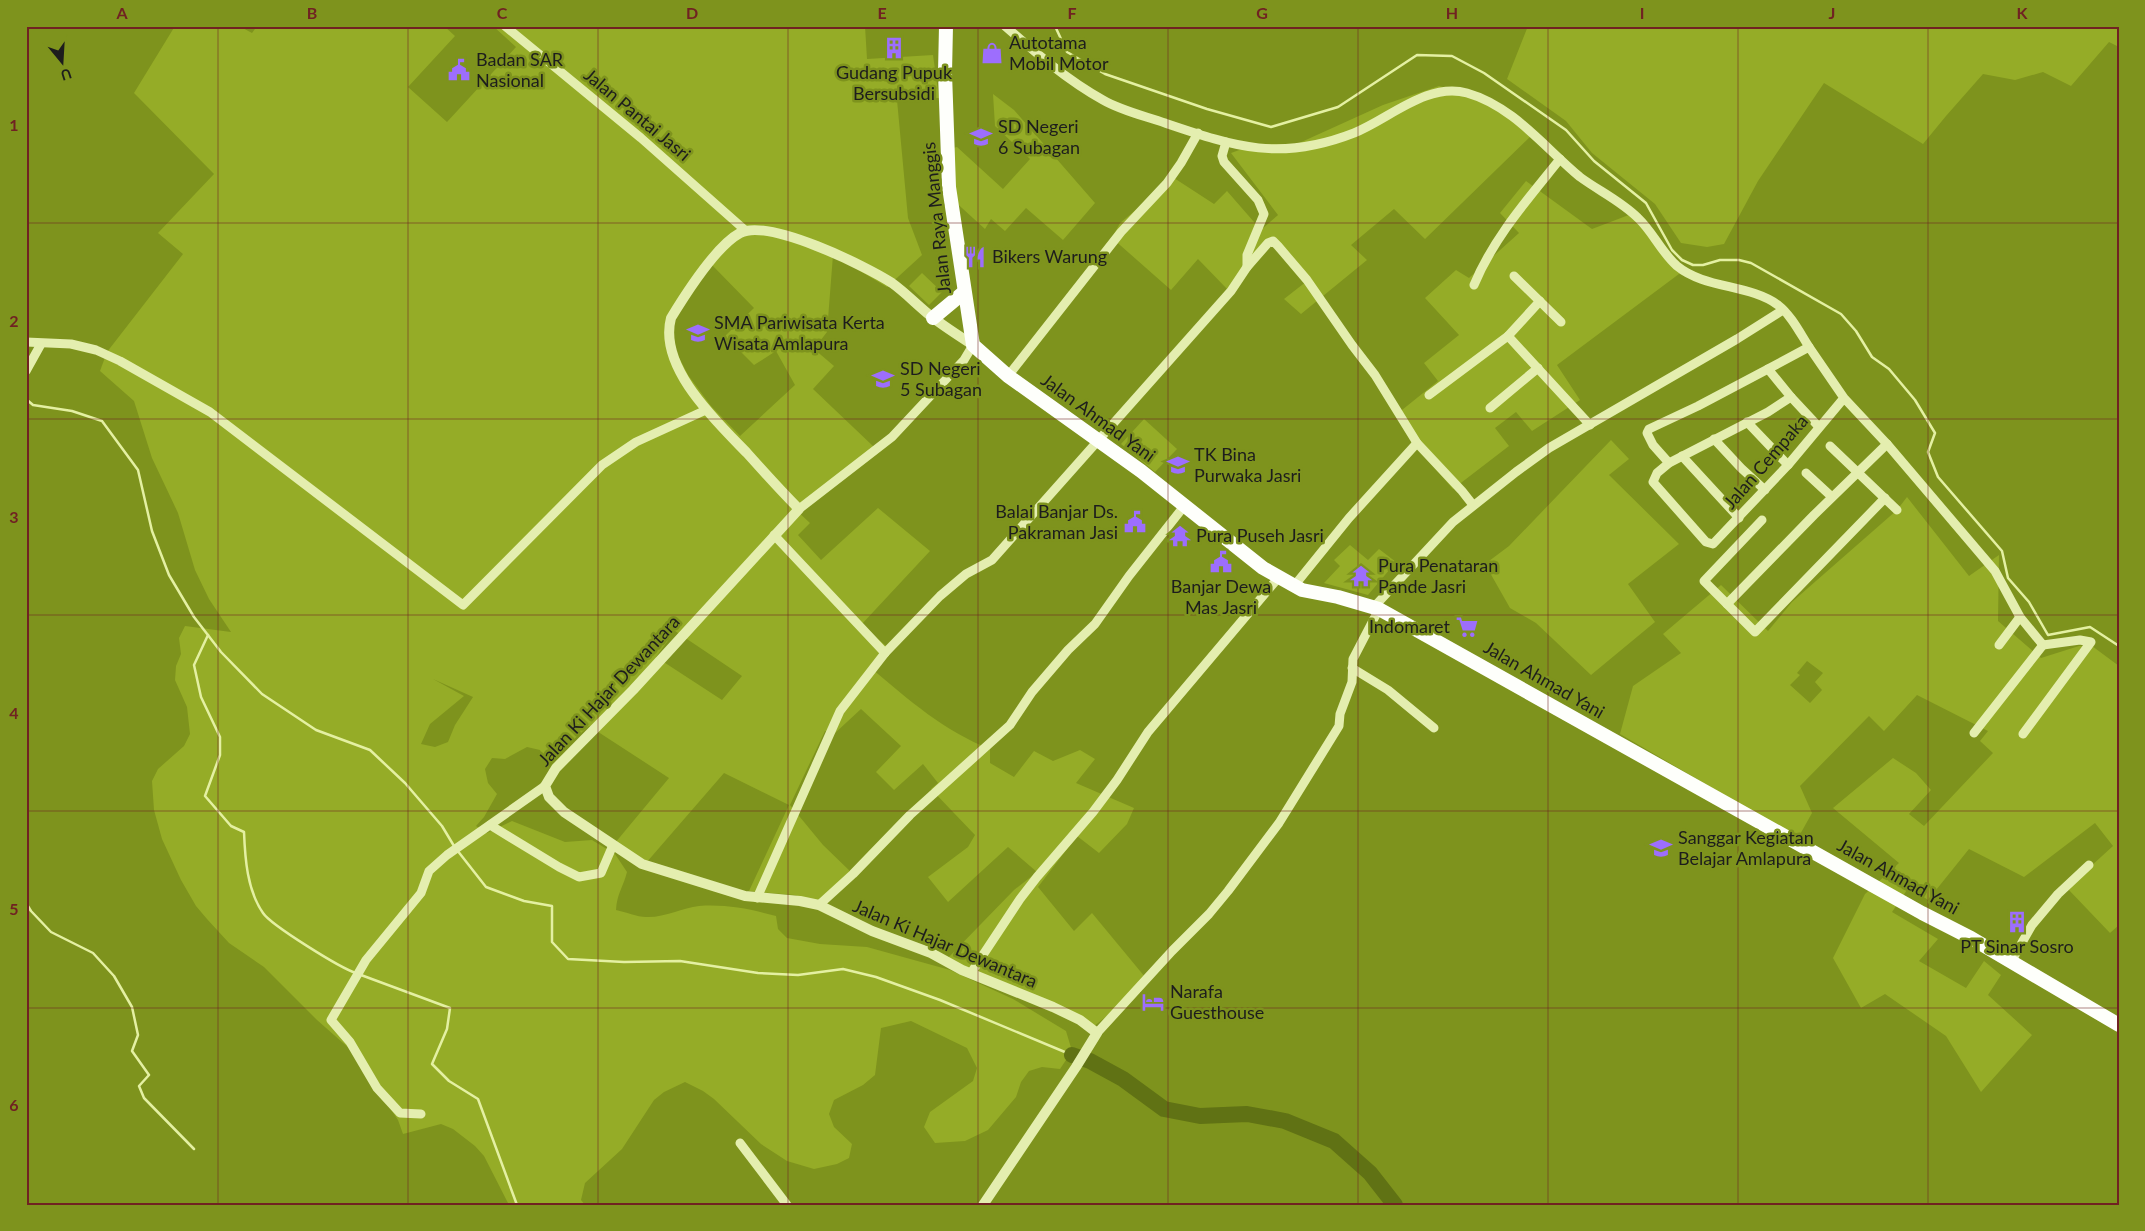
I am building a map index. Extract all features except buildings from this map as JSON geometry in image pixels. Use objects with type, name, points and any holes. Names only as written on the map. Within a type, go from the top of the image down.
[{"type":"highway","name":"Jalan Raya Manggis","points":[[946,26],[944,73],[948,187],[963,293],[973,345]]},
{"type":"highway","points":[[933,318],[963,293]]},
{"type":"highway","name":"Jalan Ahmad Yani","points":[[973,345],[1008,376],[1185,505],[1263,568],[1278,577],[1294,586],[1352,600],[1376,609],[2010,962],[2119,1025]]},
{"type":"street","name":"Jalan Pantai Jasri","points":[[506,26],[641,138],[746,231]]},
{"type":"street","points":[[1004,26],[1052,66],[1102,100],[1226,142],[1264,150],[1288,150],[1315,145],[1356,132],[1420,98],[1445,90],[1480,97],[1510,114],[1581,177],[1634,213],[1677,266],[1703,278],[1771,301],[1783,310],[1844,398],[1887,444],[1995,571],[2020,618],[2043,645]]},
{"type":"street","points":[[1008,376],[1121,232],[1171,177],[1198,133]]},
{"type":"street","points":[[1226,142],[1222,156],[1224,162],[1258,200],[1264,214],[1247,256],[1247,267]]},
{"type":"street","points":[[1474,284],[1483,263],[1496,241],[1560,159]]},
{"type":"street","points":[[746,231],[763,231],[789,236],[841,256],[890,282],[933,318],[973,345],[964,360],[892,437],[799,509],[697,399],[680,371],[670,343],[668,328],[670,318],[708,266],[736,236],[746,231]]},
{"type":"street","points":[[757,898],[840,711],[885,653],[958,580],[992,560],[1099,442],[1231,291],[1247,267],[1268,243],[1273,242],[1278,246],[1307,280],[1375,375],[1417,443],[1462,491],[1473,506]]},
{"type":"street","points":[[1514,276],[1561,322]]},
{"type":"street","points":[[1429,394],[1508,336],[1540,301]]},
{"type":"street","points":[[983,1205],[1097,1033],[1172,951],[1209,914],[1279,823],[1339,726],[1340,714],[1352,682],[1353,659],[1376,609],[1454,522],[1504,480],[1549,448],[1783,310]]},
{"type":"street","points":[[1508,336],[1590,425]]},
{"type":"street","points":[[26,342],[71,344],[96,350],[120,361],[210,412],[463,605],[602,465],[636,442],[706,410]]},
{"type":"street","points":[[26,371],[41,344]]},
{"type":"street","points":[[1790,397],[1669,463],[1650,440],[1647,433],[1649,429],[1698,406],[1809,347]]},
{"type":"street","points":[[1490,408],[1538,368]]},
{"type":"street","points":[[1768,370],[1790,397],[1819,427]]},
{"type":"street","name":"Jalan Cempaka","points":[[1669,463],[1653,478],[1654,485],[1706,542],[1710,544],[1715,543],[1788,465],[1844,398]]},
{"type":"street","points":[[1747,422],[1788,465]]},
{"type":"street","points":[[1714,439],[1765,490]]},
{"type":"street","points":[[1294,586],[1349,518],[1417,443]]},
{"type":"street","points":[[1726,604],[1887,444]]},
{"type":"street","points":[[1830,446],[1897,510]]},
{"type":"street","points":[[1682,456],[1739,518]]},
{"type":"street","points":[[1806,473],[1832,497]]},
{"type":"street","points":[[1762,520],[1704,581],[1755,632],[1885,498]]},
{"type":"street","points":[[819,905],[857,870],[910,814],[1010,725],[1032,692],[1068,650],[1095,624],[1133,570],[1185,505]]},
{"type":"street","name":"Jalan Ki Hajar Dewantara","points":[[799,509],[633,690],[551,774],[545,786],[549,797],[558,807],[629,857],[653,868],[745,896],[800,901],[819,905],[872,931],[931,953],[971,973],[1059,1011],[1086,1024],[1097,1033]]},
{"type":"street","points":[[774,535],[885,653]]},
{"type":"street","points":[[971,973],[1037,876],[1082,825],[1158,720],[1278,577]]},
{"type":"street","points":[[1999,646],[2020,618]]},
{"type":"street","points":[[1974,732],[2043,645],[2080,640],[2091,642],[2023,734]]},
{"type":"street","points":[[1352,668],[1388,690],[1434,728]]},
{"type":"street","points":[[421,1114],[400,1113],[377,1088],[350,1042],[331,1020],[366,960],[421,893],[429,871],[447,854],[473,838],[545,786]]},
{"type":"street","points":[[490,825],[579,877],[601,873],[613,845]]},
{"type":"street","points":[[2010,962],[2032,925],[2058,894],[2089,865]]},
{"type":"street","points":[[740,1143],[787,1205]]},
{"type":"green space","points":[[175,26],[239,26],[252,33],[257,26],[444,26],[455,36],[408,87],[447,122],[516,47],[493,26],[865,26],[867,59],[933,55],[939,98],[897,100],[908,218],[922,255],[887,287],[833,255],[827,332],[814,349],[834,366],[813,389],[874,447],[796,510],[810,523],[798,535],[821,560],[878,508],[930,551],[861,625],[891,650],[872,669],[942,724],[973,742],[990,749],[990,763],[1014,777],[1034,751],[1053,761],[1080,750],[1095,759],[1076,783],[1134,808],[1127,824],[1099,853],[1077,836],[1038,887],[1074,931],[1092,913],[1145,977],[1108,1015],[1093,1027],[946,960],[1014,890],[1037,872],[1008,847],[948,902],[928,877],[968,847],[975,835],[931,789],[938,783],[923,764],[894,790],[876,772],[901,746],[861,709],[834,734],[825,731],[790,805],[823,845],[853,874],[821,905],[795,895],[749,891],[789,805],[724,773],[646,863],[615,843],[669,778],[589,726],[546,764],[540,750],[527,747],[505,759],[492,758],[485,769],[488,783],[497,794],[484,817],[476,826],[487,833],[512,821],[565,842],[592,840],[615,854],[627,872],[616,910],[639,916],[653,917],[699,906],[728,906],[747,909],[776,916],[778,929],[787,938],[820,944],[867,947],[950,970],[1013,999],[1066,1031],[1072,1051],[1060,1069],[1042,1067],[1029,1071],[1021,1082],[1016,1097],[988,1130],[965,1141],[935,1143],[924,1127],[930,1112],[973,1081],[977,1068],[967,1048],[911,1021],[881,1028],[875,1075],[863,1085],[834,1100],[829,1114],[834,1127],[852,1144],[849,1158],[837,1164],[814,1169],[787,1161],[761,1144],[714,1099],[685,1082],[664,1092],[654,1100],[622,1149],[585,1183],[581,1200],[585,1205],[509,1205],[484,1156],[475,1146],[453,1129],[441,1124],[403,1134],[398,1120],[351,1050],[317,1020],[264,967],[229,943],[196,906],[181,880],[162,839],[154,810],[152,781],[158,769],[184,746],[190,734],[187,707],[175,680],[176,666],[181,654],[179,638],[185,626],[231,632],[209,599],[195,570],[178,513],[152,458],[134,401],[100,371],[107,352],[183,254],[158,233],[214,174],[134,93]],"holes":[[[712,265],[754,308],[725,336],[754,365],[776,351],[795,385],[740,436],[711,406],[688,375],[670,340],[670,321]],[[675,631],[742,676],[722,700],[656,657]],[[433,679],[473,697],[455,725],[448,742],[435,747],[421,744],[430,724],[464,696]]]},
{"type":"green space","points":[[1528,26],[2119,26],[2119,47],[2109,42],[2071,86],[2043,72],[2015,80],[1983,74],[1923,144],[1824,83],[1758,181],[1724,244],[1707,247],[1681,243],[1655,204],[1592,153],[1566,121],[1507,79]]},
{"type":"green space","points":[[1439,86],[1482,97],[1534,133],[1425,239],[1394,209],[1351,245],[1367,260],[1301,314],[1284,299],[1307,281],[1272,244],[1229,291],[1198,259],[1171,290],[1112,238],[1120,223],[1174,178],[1214,204],[1227,191],[1261,230],[1278,215],[1231,153],[1256,144],[1297,144],[1383,105]]},
{"type":"green space","points":[[993,94],[1014,110],[1095,203],[1063,240],[1026,208],[1005,231],[991,219],[985,229],[951,198],[944,150],[957,147],[1003,189],[1030,159],[995,126]]},
{"type":"green space","points":[[1526,181],[1592,229],[1634,213],[1666,254],[1687,268],[1557,365],[1580,400],[1532,431],[1516,412],[1495,428],[1509,446],[1453,489],[1425,457],[1397,414],[1438,381],[1424,363],[1459,335],[1425,298],[1456,270],[1469,278],[1519,233],[1500,213]]},
{"type":"green space","points":[[922,273],[942,292],[929,305],[909,286]]},
{"type":"green space","points":[[1144,419],[1177,449],[1155,472],[1121,444]]},
{"type":"green space","points":[[1611,440],[1629,459],[1609,475],[1679,544],[1628,584],[1655,622],[1591,675],[1536,623],[1510,608],[1485,564],[1509,546]]},
{"type":"green space","points":[[1907,497],[1969,576],[1999,555],[1998,621],[2041,658],[2079,646],[2092,646],[2119,666],[2119,925],[2110,933],[2067,888],[2113,846],[2095,823],[2024,877],[1969,849],[1928,900],[1909,887],[1892,912],[1938,939],[1919,961],[1966,988],[1984,961],[2001,975],[1988,995],[2032,1035],[1981,1092],[1946,1036],[1885,994],[1861,1008],[1833,958],[1865,894],[1899,863],[1833,808],[1893,758],[1916,773],[1931,790],[1909,814],[1924,826],[1993,753],[1980,741],[1988,731],[1917,695],[1884,731],[1869,716],[1800,786],[1812,813],[1798,838],[1620,734],[1633,686],[1681,653],[1663,634],[1721,585],[1768,631],[1792,602],[1897,510]],"holes":[[[1807,661],[1823,673],[1815,682],[1822,690],[1810,703],[1790,685],[1800,675],[1797,673]]]},
{"type":"green space","points":[[1350,545],[1368,560],[1379,549],[1396,562],[1368,595],[1324,583],[1340,566],[1334,560]]},
{"type":"waterway","points":[[1055,26],[1067,52],[1105,74],[1207,109],[1271,127],[1338,107],[1417,55],[1452,56],[1484,73],[1566,130],[1594,161],[1646,203],[1672,250],[1682,260],[1693,265],[1703,265],[1720,260],[1739,260],[1751,263],[1841,314],[1856,331],[1872,357],[1889,369],[1915,400],[1935,433],[1928,452],[1938,477],[2002,551],[2008,578],[2029,602],[2048,635],[2090,627],[2119,646]]},
{"type":"waterway","points":[[26,399],[33,405],[72,411],[102,421],[138,470],[152,531],[169,575],[194,617],[221,652],[262,694],[316,730],[370,750],[405,783],[442,826],[454,846]]},
{"type":"waterway","points":[[208,635],[194,665],[201,697],[220,737],[220,755],[205,796],[231,826],[244,832],[246,863],[250,884],[263,913],[306,946],[356,973]]},
{"type":"waterway","points":[[457,850],[486,887],[524,901],[552,906],[552,942],[568,959],[624,962],[680,961],[758,973],[798,975],[843,969],[876,977],[940,1000],[1072,1055]]},
{"type":"waterway","points":[[26,903],[51,932],[93,953],[114,976],[132,1007],[138,1035],[132,1051],[149,1075],[139,1086],[144,1098],[194,1149]]},
{"type":"waterway","points":[[361,975],[450,1008],[447,1029],[432,1064],[449,1081],[478,1099],[517,1205]]},
{"type":"waterway","points":[[1072,1055],[1090,1061],[1123,1079],[1164,1109],[1200,1116],[1247,1114],[1285,1121],[1334,1141],[1370,1173],[1395,1205]]},
{"type":"place","name":"Gudang Pupuk Bersubsidi","points":[[894,48]]},
{"type":"place","name":"Autotama Mobil Motor","points":[[992,53]]},
{"type":"place","name":"Badan SAR Nasional","points":[[459,70]]},
{"type":"place","name":"SD Negeri 6 Subagan","points":[[981,137]]},
{"type":"place","name":"Bikers Warung","points":[[975,257]]},
{"type":"place","name":"SMA Pariwisata Kerta Wisata Amlapura","points":[[698,333]]},
{"type":"place","name":"SD Negeri 5 Subagan","points":[[883,379]]},
{"type":"place","name":"TK Bina Purwaka Jasri","points":[[1178,465]]},
{"type":"place","name":"Balai Banjar Ds. Pakraman Jasi","points":[[1135,522]]},
{"type":"place","name":"Pura Puseh Jasri","points":[[1180,536]]},
{"type":"place","name":"Banjar Dewa Mas Jasri","points":[[1221,562]]},
{"type":"place","name":"Pura Penataran Pande Jasri","points":[[1361,576]]},
{"type":"place","name":"Indomaret","points":[[1467,627]]},
{"type":"place","name":"Sanggar Kegiatan Belajar Amlapura","points":[[1661,848]]},
{"type":"place","name":"PT Sinar Sosro","points":[[2017,922]]},
{"type":"place","name":"Narafa Guesthouse","points":[[1153,1002]]}]
